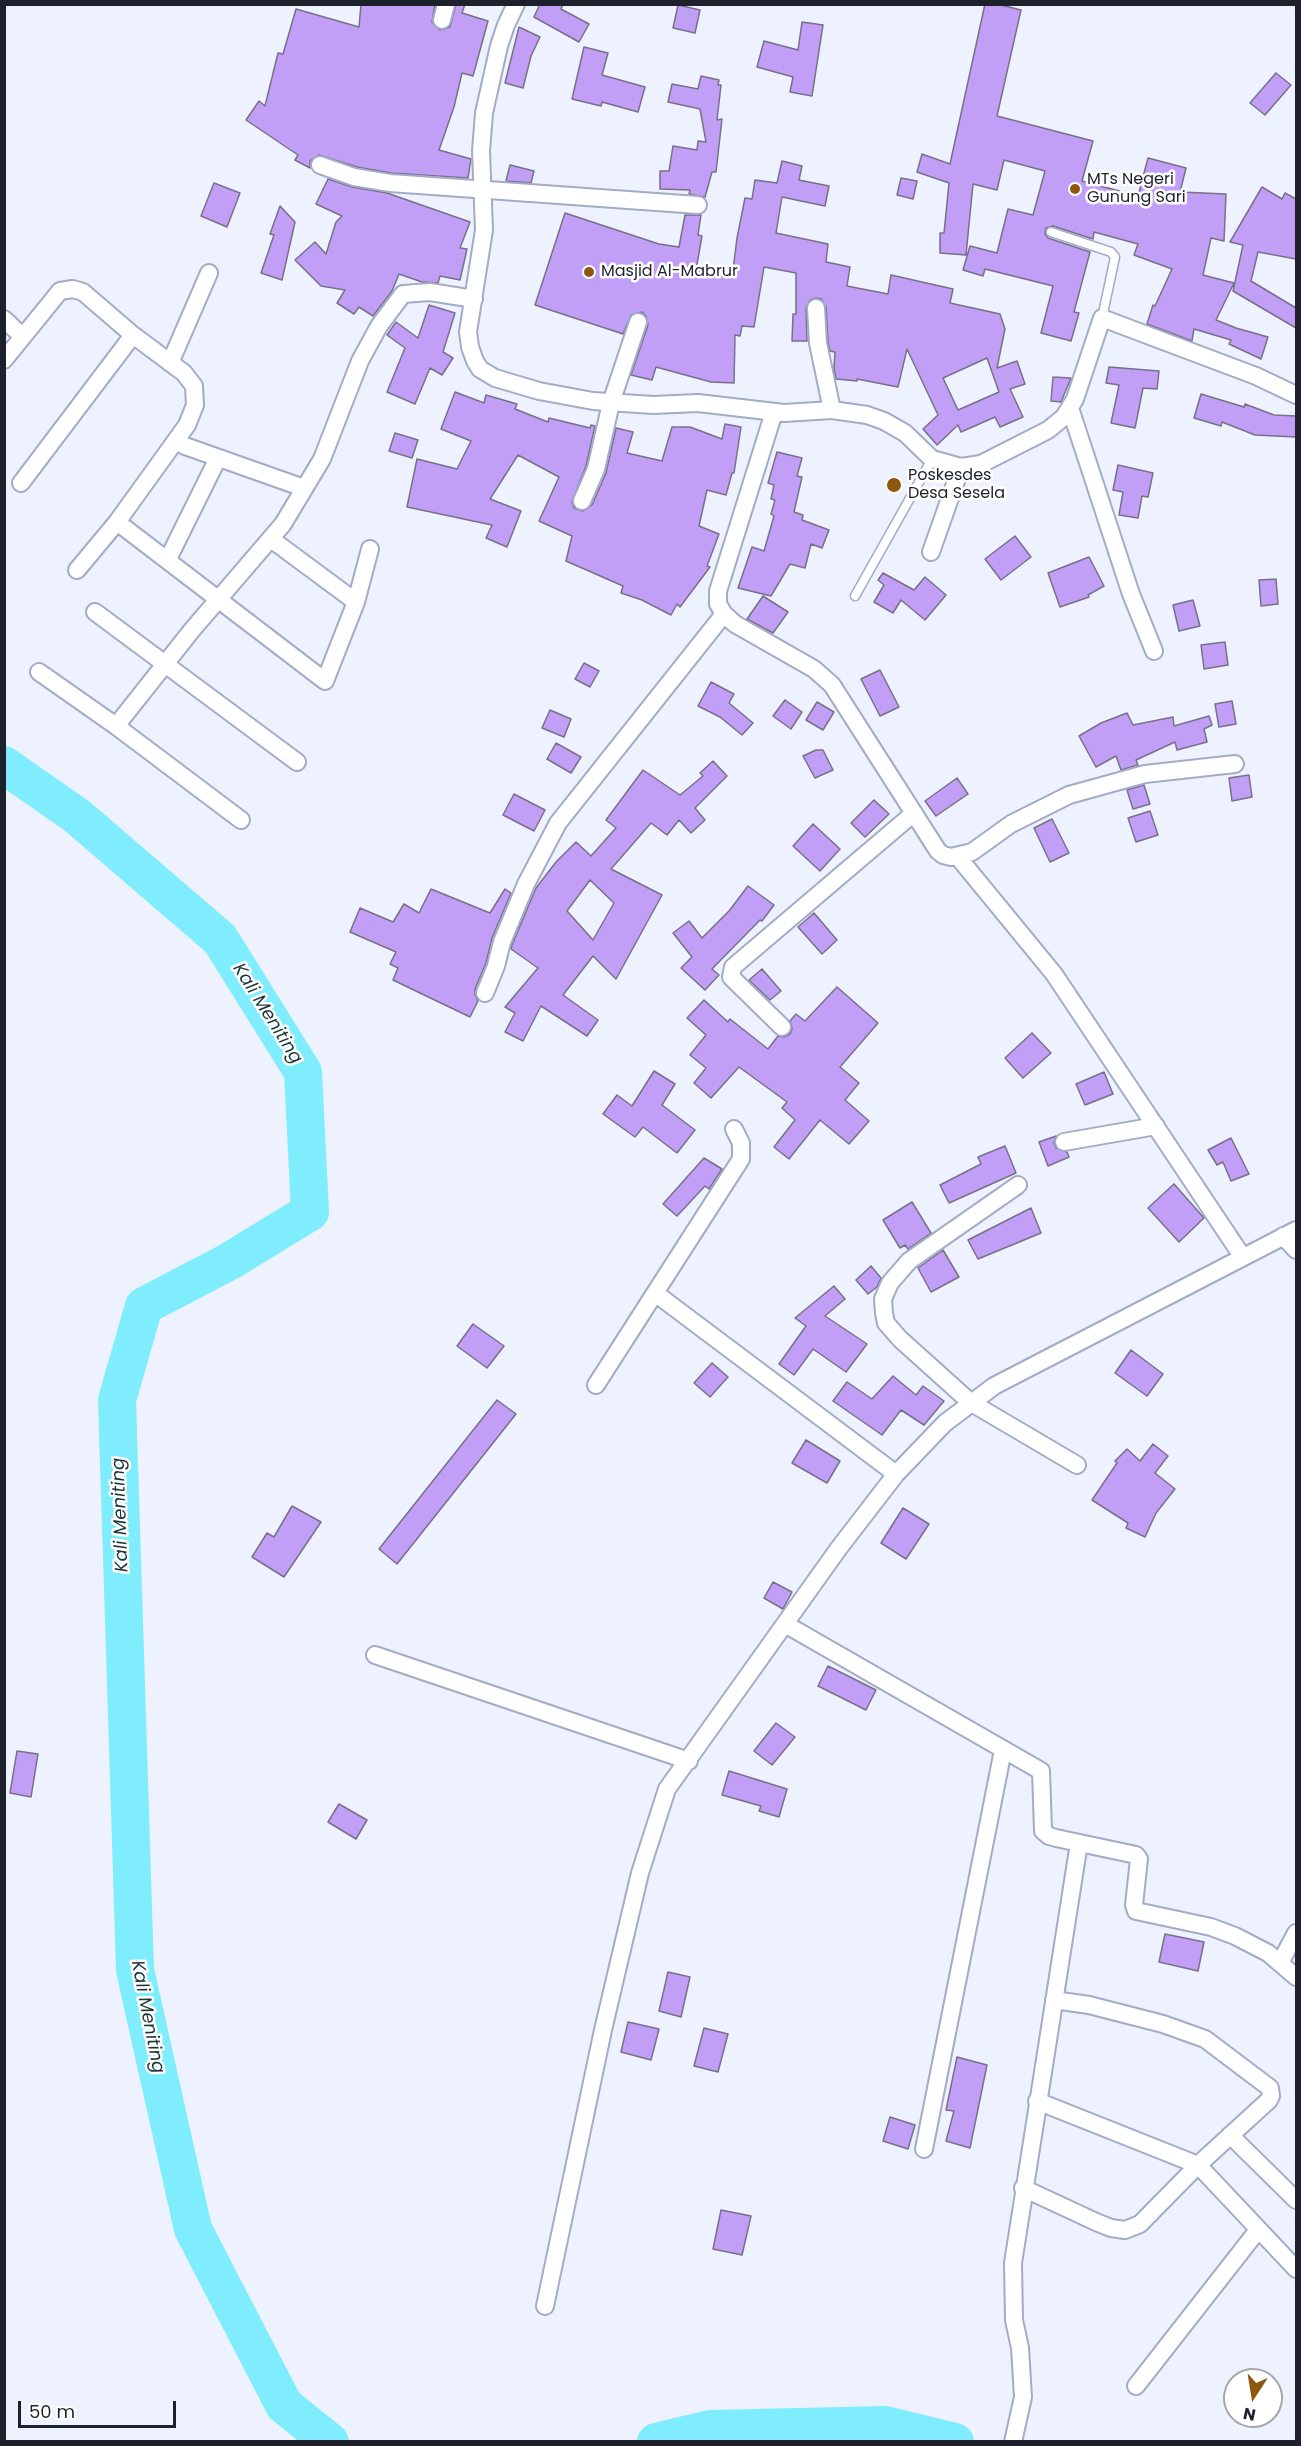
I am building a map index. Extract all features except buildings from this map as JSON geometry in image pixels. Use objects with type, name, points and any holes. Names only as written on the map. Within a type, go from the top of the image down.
[{"type":"street","points":[[516,4],[506,25],[488,93],[481,151],[484,230],[468,341],[475,361],[487,374],[539,391],[611,403],[653,405],[698,403],[774,412],[832,410],[867,415],[884,421],[905,433],[932,459],[961,467],[981,464],[1057,424],[1070,408],[1102,318],[1256,376],[1296,395]]},
{"type":"street","points":[[320,165],[354,177],[390,183],[698,205]]},
{"type":"street","points":[[170,363],[209,273]]},
{"type":"street","points":[[4,360],[60,291],[69,288],[83,292],[184,373],[194,386],[196,396],[192,415],[176,441],[117,522],[77,570]]},
{"type":"street","points":[[116,726],[283,524],[322,459],[360,361],[379,326],[403,294],[430,292],[474,299]]},
{"type":"street","points":[[816,308],[818,343],[832,410]]},
{"type":"street","points":[[4,319],[22,336]]},
{"type":"street","points":[[582,501],[596,469],[611,403],[638,322]]},
{"type":"street","points":[[21,483],[133,334]]},
{"type":"street","points":[[1070,408],[1131,594],[1154,651]]},
{"type":"street","points":[[774,412],[717,591],[718,604],[724,614],[735,624],[814,669],[832,685],[938,851],[943,855],[958,857],[972,852],[1011,824],[1069,795],[1145,774],[1235,764]]},
{"type":"street","points":[[176,441],[304,488]]},
{"type":"street","points":[[168,559],[218,458]]},
{"type":"street","points":[[931,552],[961,467]]},
{"type":"street","points":[[117,522],[325,681],[356,602],[370,549]]},
{"type":"street","points":[[271,539],[356,602]]},
{"type":"street","points":[[95,612],[297,762]]},
{"type":"street","points":[[485,993],[496,966],[502,942],[526,884],[558,823],[724,614]]},
{"type":"street","points":[[39,672],[116,726],[241,820]]},
{"type":"street","points":[[782,1027],[731,977],[733,967],[914,813]]},
{"type":"street","points":[[958,857],[1054,974],[1242,1256]]},
{"type":"street","points":[[1064,1142],[1156,1126]]},
{"type":"street","points":[[596,1385],[741,1159],[741,1143],[734,1129]]},
{"type":"street","points":[[1018,1185],[909,1261],[890,1283],[883,1299],[886,1323],[970,1402],[1077,1465]]},
{"type":"street","points":[[545,2306],[603,2030],[640,1873],[667,1789],[839,1548],[896,1474],[930,1438],[970,1402],[994,1386],[1290,1233],[1296,1250]]},
{"type":"street","points":[[655,1293],[896,1474]]},
{"type":"street","points":[[785,1624],[1041,1771],[1043,1831],[1049,1836],[1136,1855],[1139,1859],[1134,1907],[1138,1912],[1211,1927],[1252,1943],[1296,1977]]},
{"type":"street","points":[[375,1655],[689,1761]]},
{"type":"street","points":[[924,2149],[1003,1750]]},
{"type":"street","points":[[1013,2442],[1023,2397],[1020,2348],[1014,2320],[1013,2263],[1079,1843]]},
{"type":"street","points":[[1280,1963],[1296,1933]]},
{"type":"street","points":[[1023,2188],[1096,2222],[1125,2230],[1140,2224],[1198,2165],[1269,2100],[1271,2091],[1264,2083],[1205,2039],[1163,2024],[1054,2000]]},
{"type":"street","points":[[1037,2101],[1198,2165],[1296,2269]]},
{"type":"street","points":[[1230,2135],[1296,2200]]},
{"type":"street","points":[[1136,2386],[1258,2230]]},
{"type":"lane","points":[[1051,232],[1111,252],[1114,257],[1115,265],[1102,318]]},
{"type":"lane","points":[[855,596],[932,459]]},
{"type":"waterway","name":"Kali Meniting","points":[[4,765],[77,816],[220,939],[303,1072],[310,1212],[230,1261],[144,1306],[117,1400],[135,1970],[193,2229],[284,2405],[330,2442]]},
{"type":"waterway","name":"Kali Meniting","points":[[656,2442],[710,2429],[885,2425],[955,2442]]},
{"type":"place","name":"MTs Negeri Gunung Sari","points":[[1075,189]]},
{"type":"place","name":"Masjid Al-Mabrur","points":[[589,272]]},
{"type":"place","name":"Poskesdes Desa Sesela","points":[[894,485]]}]
